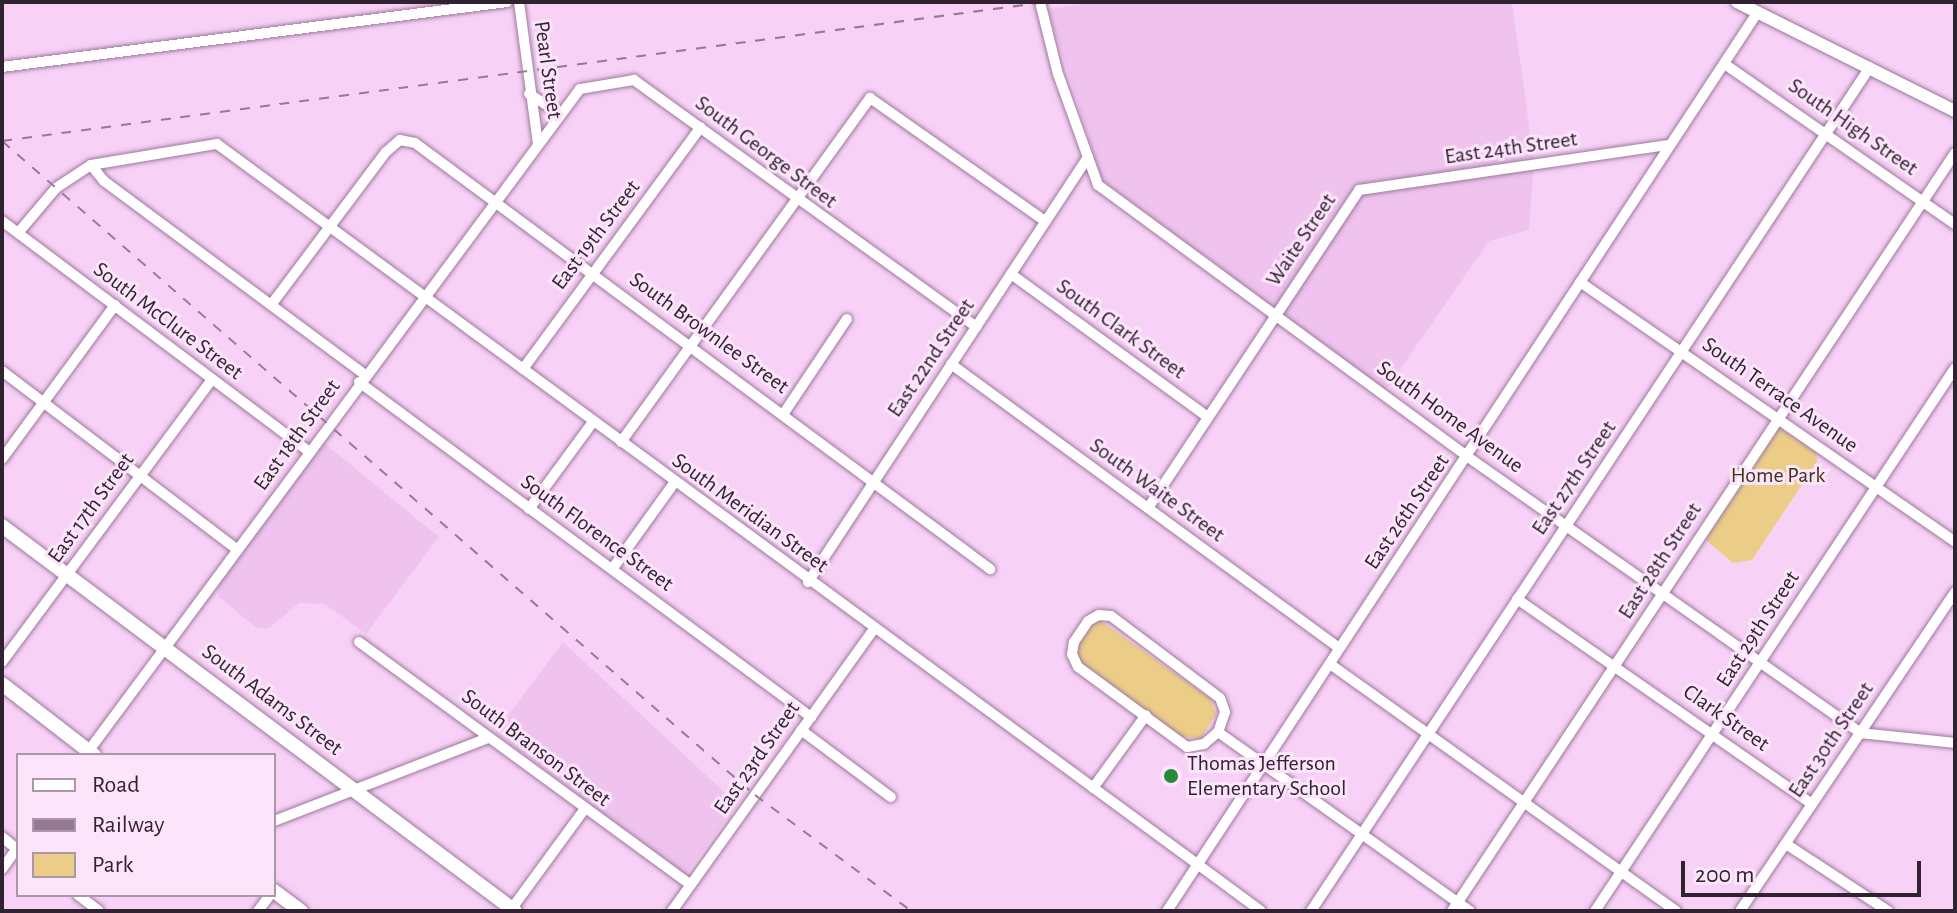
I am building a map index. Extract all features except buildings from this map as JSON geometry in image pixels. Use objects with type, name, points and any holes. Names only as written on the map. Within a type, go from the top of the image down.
[{"type":"main road","name":"South Adams Street","points":[[2,526],[356,789],[512,910]]},
{"type":"main road","points":[[2,684],[88,753]]},
{"type":"main road","points":[[276,895],[301,911]]},
{"type":"street","points":[[2,67],[507,2]]},
{"type":"street","name":"Pearl Street","points":[[519,2],[538,144]]},
{"type":"street","name":"South Home Avenue","points":[[1040,2],[1058,74],[1098,185],[1276,312],[1468,457],[1860,733],[1955,743]]},
{"type":"street","points":[[1737,2],[1955,111]]},
{"type":"street","name":"East 26th Street","points":[[1167,911],[1468,457],[1669,145],[1726,65],[1757,13]]},
{"type":"street","name":"South High Street","points":[[1726,65],[1827,131],[1955,224]]},
{"type":"street","name":"East 27th Street","points":[[1311,911],[1870,67]]},
{"type":"street","name":"South George Street","points":[[538,144],[580,89],[634,80],[796,200],[976,327]]},
{"type":"street","points":[[529,94],[561,114]]},
{"type":"street","points":[[621,442],[870,98],[1045,221]]},
{"type":"street","name":"East 19th Street","points":[[523,369],[701,127]]},
{"type":"street","name":"South Brownlee Street","points":[[330,227],[400,140],[415,143],[784,413],[990,569]]},
{"type":"street","name":"South Meridian Street","points":[[91,165],[217,144],[808,582],[1261,911]]},
{"type":"street","name":"East 18th Street","points":[[90,753],[362,379],[538,144]]},
{"type":"street","name":"East 24th Street","points":[[1359,190],[1669,145]]},
{"type":"street","name":"East 28th Street","points":[[1455,907],[1955,153]]},
{"type":"street","name":"East 22nd Street","points":[[808,582],[1088,157]]},
{"type":"street","points":[[18,233],[56,188],[91,165]]},
{"type":"street","name":"South Florence Street","points":[[91,165],[104,181],[271,305],[529,509],[811,717]]},
{"type":"street","name":"Waite Street","points":[[1276,312],[1359,190]]},
{"type":"street","name":"South McClure Street","points":[[2,221],[310,452]]},
{"type":"street","points":[[271,305],[330,227]]},
{"type":"street","name":"South Clark Street","points":[[1011,274],[1208,417]]},
{"type":"street","name":"South Terrace Avenue","points":[[1580,282],[1955,542]]},
{"type":"street","points":[[2,459],[115,305]]},
{"type":"street","points":[[1148,508],[1276,312]]},
{"type":"street","points":[[784,413],[847,319]]},
{"type":"street","name":"South Waite Street","points":[[951,364],[1339,648]]},
{"type":"street","name":"East 29th Street","points":[[1595,911],[1955,368]]},
{"type":"street","points":[[2,371],[238,550]]},
{"type":"street","name":"East 17th Street","points":[[2,662],[212,379]]},
{"type":"street","points":[[529,509],[593,422]]},
{"type":"street","points":[[613,568],[674,483]]},
{"type":"street","name":"East 30th Street","points":[[1740,911],[1955,592]]},
{"type":"street","points":[[1517,599],[1616,666]]},
{"type":"street","points":[[1099,615],[1111,616],[1220,698],[1225,712],[1218,732],[1204,744],[1187,747],[1078,667],[1072,654],[1088,621],[1099,615]]},
{"type":"street","name":"East 23rd Street","points":[[672,911],[874,629]]},
{"type":"street","name":"South Branson Street","points":[[359,642],[584,810],[691,885]]},
{"type":"street","points":[[1330,664],[1676,911]]},
{"type":"street","name":"Clark Street","points":[[1616,666],[1812,804]]},
{"type":"street","points":[[1093,788],[1146,715]]},
{"type":"street","points":[[801,730],[891,797]]},
{"type":"street","points":[[1218,732],[1363,832],[1455,907],[1470,911]]},
{"type":"street","points":[[276,820],[488,738]]},
{"type":"street","points":[[512,910],[584,810]]},
{"type":"street","points":[[1786,844],[1888,911]]},
{"type":"street","points":[[2,869],[16,851]]},
{"type":"street","points":[[81,897],[99,911]]},
{"type":"shaded area","points":[[1094,2],[1512,2],[1534,162],[1529,230],[1489,241],[1385,391],[1102,180],[1048,9]]},
{"type":"shaded area","points":[[324,443],[439,537],[366,634],[325,604],[299,603],[269,628],[257,628],[219,597],[218,585]]},
{"type":"shaded area","points":[[563,642],[737,804],[685,875],[495,733]]},
{"type":"green space","name":"Home Park","points":[[1779,428],[1816,452],[1817,462],[1752,560],[1733,563],[1706,540]]},
{"type":"green space","points":[[1101,621],[1211,699],[1216,714],[1201,738],[1180,737],[1077,659],[1075,646],[1089,623]]},
{"type":"railway","points":[[2,141],[1046,2]]},
{"type":"railway","points":[[2,141],[755,795],[911,911]]},
{"type":"place","name":"Thomas Jefferson Elementary School","points":[[1171,776]]}]
